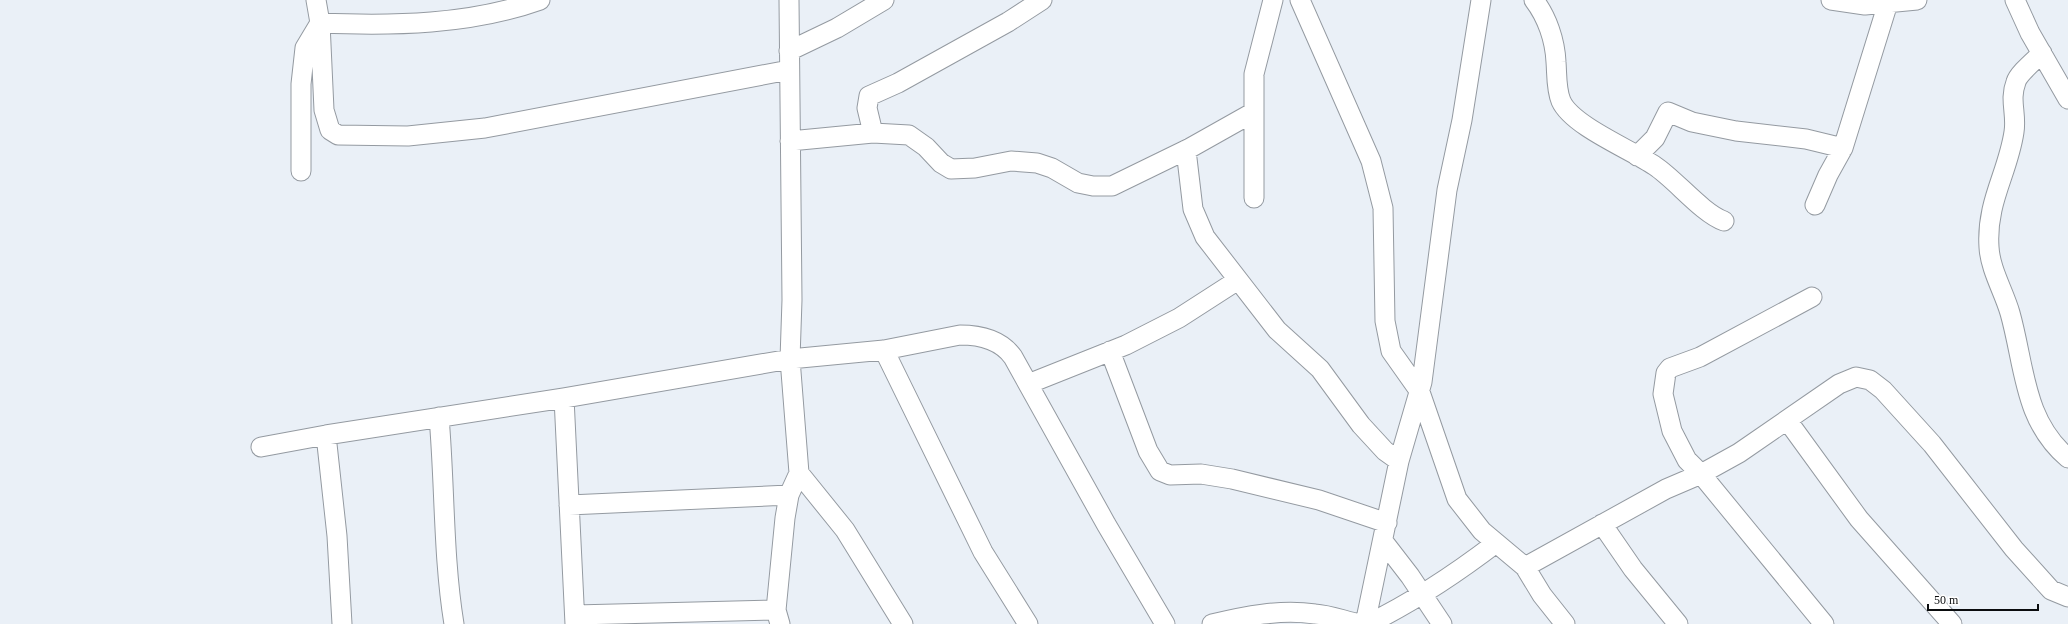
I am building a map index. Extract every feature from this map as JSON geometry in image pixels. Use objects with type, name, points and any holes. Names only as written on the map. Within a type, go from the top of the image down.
[{"type":"street","points":[[316,0],[320,23],[324,110],[330,130],[338,135],[408,136],[485,128],[789,61],[837,28],[884,0]]},
{"type":"street","points":[[320,23],[370,25],[473,8],[512,10],[540,0]]},
{"type":"street","points":[[564,398],[575,620],[778,617],[789,495],[799,473],[790,359],[792,300],[789,0]]},
{"type":"street","points":[[873,133],[867,108],[869,96],[898,83],[1008,22],[1042,0]]},
{"type":"street","points":[[1254,198],[1254,74],[1273,0]]},
{"type":"street","points":[[1300,0],[1371,162],[1383,208],[1385,321],[1391,351],[1420,392],[1457,499],[1482,531],[1525,567],[1542,595],[1565,624]]},
{"type":"street","points":[[1366,624],[1400,461],[1420,392],[1447,190],[1462,120],[1481,0]]},
{"type":"street","points":[[1534,0],[1547,20],[1554,47],[1559,96],[1563,106],[1592,129],[1656,166],[1707,210],[1724,221]]},
{"type":"street","points":[[1831,0],[1865,5],[1917,0]]},
{"type":"street","points":[[2015,0],[2042,53],[2068,99]]},
{"type":"street","points":[[1815,205],[1828,175],[1843,148],[1888,3]]},
{"type":"street","points":[[301,171],[301,84],[305,48],[320,23]]},
{"type":"street","points":[[2042,53],[2016,80],[2012,96],[2016,126],[2014,138],[1993,200],[1989,248],[2013,324],[2027,390],[2038,421],[2054,446],[2068,458]]},
{"type":"street","points":[[790,141],[873,133],[910,136],[926,147],[941,163],[951,169],[975,168],[1012,161],[1037,163],[1052,168],[1078,183],[1092,186],[1112,186],[1186,150],[1254,112]]},
{"type":"street","points":[[1637,156],[1655,138],[1668,112],[1692,122],[1736,131],[1806,139],[1843,148]]},
{"type":"street","points":[[1186,150],[1193,209],[1205,237],[1278,330],[1320,369],[1360,425],[1385,451],[1400,461]]},
{"type":"street","points":[[1028,384],[1110,351],[1179,318],[1238,280]]},
{"type":"street","points":[[1812,297],[1700,357],[1670,368],[1666,373],[1663,394],[1672,431],[1687,460],[1701,474],[1824,624]]},
{"type":"street","points":[[261,447],[326,435],[564,398],[790,359],[884,350],[960,335],[980,337],[1003,345],[1009,352],[1164,624]]},
{"type":"street","points":[[884,350],[983,552],[1028,624]]},
{"type":"street","points":[[1110,351],[1148,451],[1160,471],[1170,475],[1201,474],[1232,479],[1319,500],[1387,522]]},
{"type":"street","points":[[1525,567],[1666,489],[1701,474],[1739,453],[1840,384],[1856,377],[1870,380],[1893,400],[1927,438],[2014,549],[2051,590],[2068,597]]},
{"type":"street","points":[[440,417],[444,474],[447,564],[454,624]]},
{"type":"street","points":[[1787,420],[1860,518],[1952,624]]},
{"type":"street","points":[[326,435],[337,536],[342,624]]},
{"type":"street","points":[[799,473],[845,530],[903,624]]},
{"type":"street","points":[[569,505],[789,495]]},
{"type":"street","points":[[1602,524],[1633,569],[1678,624]]},
{"type":"street","points":[[1383,541],[1442,624]]},
{"type":"street","points":[[1366,624],[1390,613],[1496,543]]},
{"type":"street","points":[[1212,624],[1243,617],[1289,612],[1316,614],[1360,624]]}]
